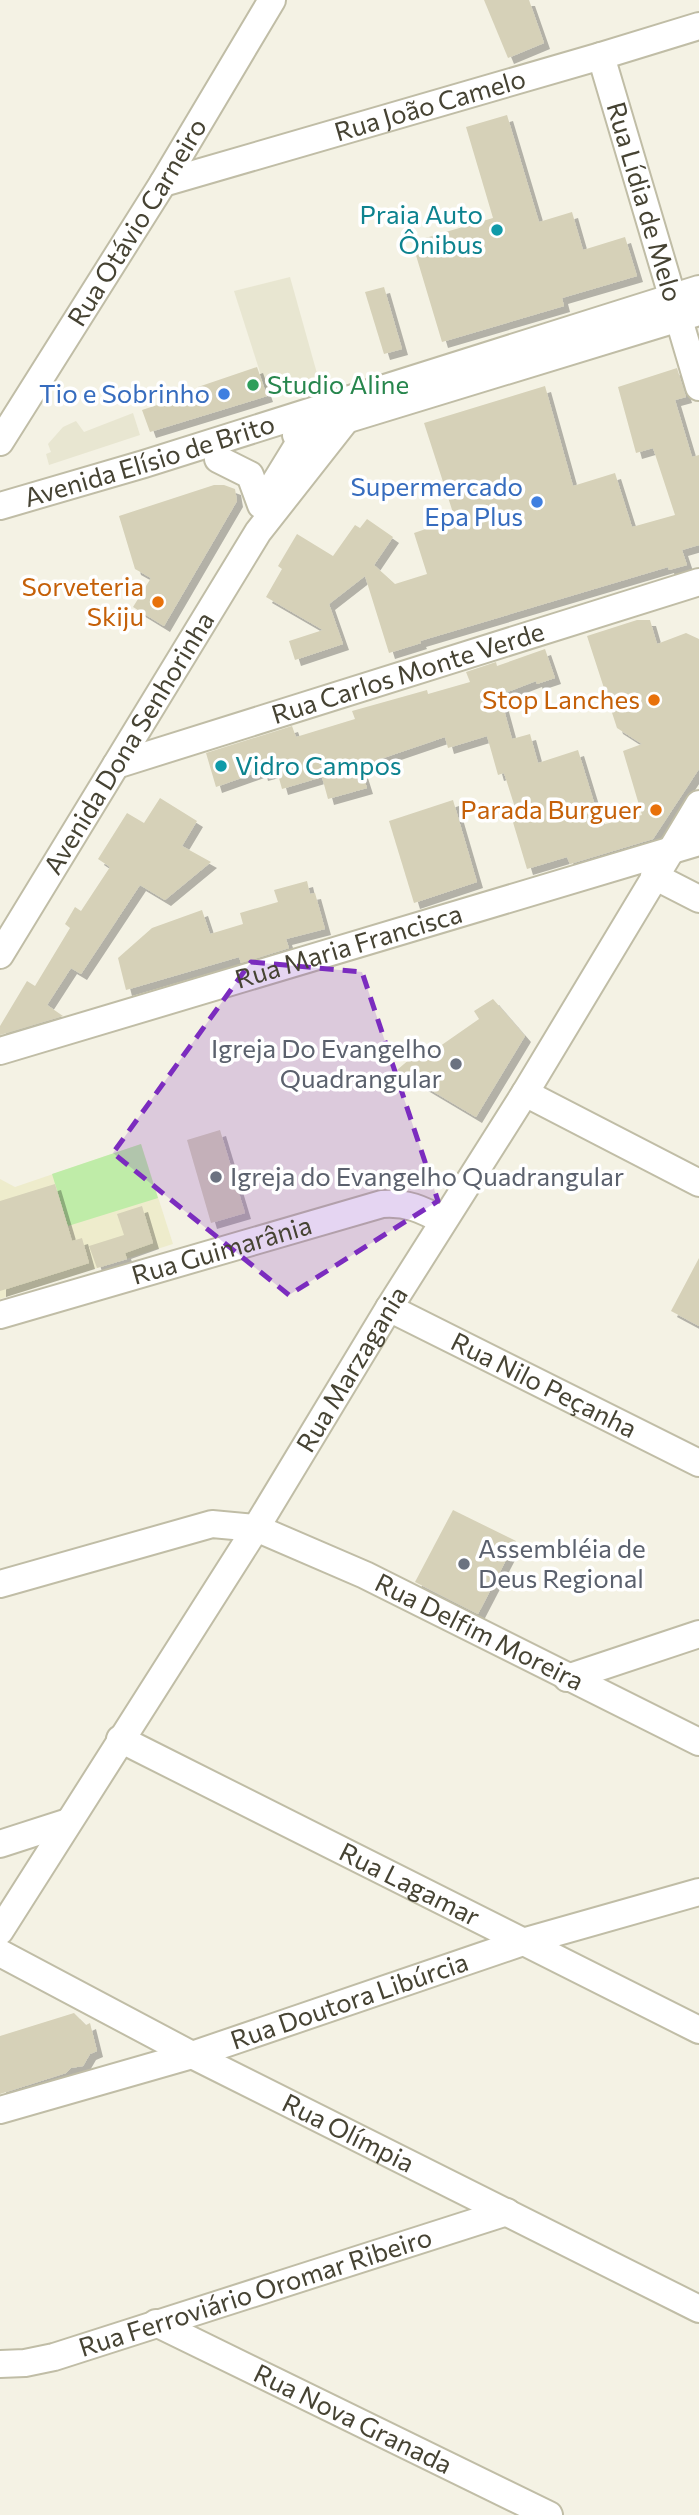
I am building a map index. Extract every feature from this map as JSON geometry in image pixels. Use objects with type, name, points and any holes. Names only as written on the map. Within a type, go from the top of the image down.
[{"type":"street","name":"Rua Otávio Carneiro","points":[[0,442],[163,183],[272,0]]},
{"type":"street","name":"Rua João Camelo","points":[[163,183],[601,57],[699,26]]},
{"type":"street","name":"Rua Lídia de Melo","points":[[601,57],[683,309],[699,387]]},
{"type":"street","name":"Avenida Elísio de Brito","points":[[0,523],[218,459],[313,420],[346,419],[683,309],[699,289]]},
{"type":"street","name":"Avenida Elísio de Brito","points":[[0,506],[144,464],[313,420],[683,309]]},
{"type":"street","name":"Avenida Dona Senhorinha","points":[[0,955],[258,532],[346,419]]},
{"type":"street","name":"Avenida Dona Senhorinha","points":[[258,532],[261,505],[313,420]]},
{"type":"street","points":[[218,459],[250,475],[261,505]]},
{"type":"street","name":"Rua Carlos Monte Verde","points":[[116,765],[699,582]]},
{"type":"street","name":"Rua Marzagania","points":[[0,1931],[256,1528],[699,804]]},
{"type":"street","name":"Rua Maria Francisca","points":[[0,1051],[699,842]]},
{"type":"street","points":[[654,876],[699,899]]},
{"type":"street","points":[[524,1093],[699,1183]]},
{"type":"street","name":"Rua Guimarânia","points":[[0,1315],[382,1204],[402,1202],[443,1221]]},
{"type":"street","name":"Rua Nilo Peçanha","points":[[389,1308],[699,1463]]},
{"type":"street","name":"Rua Delfim Moreira","points":[[0,1584],[212,1524],[256,1528],[365,1575],[699,1742]]},
{"type":"street","points":[[567,1678],[699,1634]]},
{"type":"street","name":"Rua Lagamar","points":[[120,1739],[699,2029]]},
{"type":"street","points":[[0,1844],[68,1822]]},
{"type":"street","name":"Rua Doutora Libúrcia","points":[[0,2110],[192,2055],[526,1941],[699,1892]]},
{"type":"street","name":"Rua Olímpia","points":[[0,1954],[192,2055],[699,2309]]},
{"type":"street","name":"Rua Ferroviário Oromar Ribeiro","points":[[0,2364],[54,2357],[507,2212]]},
{"type":"street","name":"Rua Nova Granada","points":[[156,2323],[549,2515]]},
{"type":"highlighted area","points":[[251,962],[362,972],[438,1201],[289,1295],[113,1153]]},
{"type":"shaded area","points":[[290,277],[318,377],[266,391],[234,291]]},
{"type":"shaded area","points":[[133,413],[140,435],[49,465],[46,454],[51,452],[48,444],[63,427],[76,421],[84,432]]},
{"type":"shaded area","points":[[141,1144],[173,1244],[0,1299],[0,1179],[15,1187]]},
{"type":"green space","points":[[141,1144],[158,1198],[68,1226],[52,1174]]},
{"type":"building","points":[[484,0],[529,0],[544,43],[508,58]]},
{"type":"building","name":"Praia Auto Ônibus","points":[[507,115],[539,222],[572,212],[583,250],[625,237],[637,276],[562,298],[564,306],[442,342],[412,242],[493,218],[466,127]]},
{"type":"building","points":[[384,287],[402,349],[384,354],[365,292]]},
{"type":"building","points":[[257,367],[267,396],[150,432],[142,410],[200,391],[198,387]]},
{"type":"building","name":"Supermercado Epa Plus","points":[[677,368],[686,397],[675,400],[692,457],[699,455],[699,545],[682,550],[687,565],[669,570],[668,567],[420,641],[421,643],[389,653],[365,576],[329,604],[343,644],[295,660],[289,641],[323,630],[266,597],[282,569],[278,566],[297,534],[333,556],[355,525],[360,528],[367,519],[393,537],[374,565],[395,584],[427,574],[414,533],[455,519],[424,423],[545,386],[573,486],[615,473],[632,527],[675,515],[653,448],[636,453],[618,387]]},
{"type":"building","points":[[214,485],[235,489],[237,501],[164,626],[133,607],[151,578],[135,569],[119,516]]},
{"type":"building","points":[[637,620],[650,620],[657,644],[686,633],[699,639],[699,769],[653,839],[570,864],[567,857],[527,869],[512,819],[518,817],[504,773],[498,775],[487,736],[448,748],[445,737],[360,766],[367,788],[328,799],[322,777],[282,789],[277,771],[262,775],[261,771],[216,787],[206,753],[292,726],[296,737],[355,719],[352,711],[427,690],[428,694],[470,682],[466,672],[496,662],[497,666],[545,649],[555,678],[537,684],[536,681],[500,695],[512,739],[530,734],[538,763],[578,750],[601,825],[642,815],[623,751],[642,744],[617,728],[587,636]]},
{"type":"building","points":[[160,798],[197,821],[182,846],[211,862],[165,900],[140,885],[81,974],[71,968],[47,1005],[63,1016],[0,1035],[0,1026],[27,981],[35,986],[70,928],[65,924],[75,907],[81,911],[110,867],[98,859],[127,813],[144,823]]},
{"type":"building","points":[[453,800],[477,882],[414,903],[389,821]]},
{"type":"building","points":[[307,881],[310,894],[315,893],[325,929],[286,939],[289,948],[241,963],[239,957],[126,990],[118,958],[152,928],[202,910],[210,934],[243,924],[240,913],[278,902],[274,890]]},
{"type":"building","name":"Igreja Do Evangelho Quadrangular","points":[[493,999],[525,1036],[476,1117],[397,1070],[418,1052],[423,1058],[479,1019],[474,1011]]},
{"type":"building","name":"Igreja do Evangelho Quadrangular","points":[[220,1130],[245,1213],[211,1223],[187,1140]]},
{"type":"building","points":[[55,1184],[72,1241],[82,1238],[89,1263],[0,1291],[0,1201]]},
{"type":"building","points":[[142,1206],[153,1243],[125,1253],[127,1259],[97,1268],[89,1246],[124,1235],[117,1214]]},
{"type":"building","points":[[699,1258],[699,1326],[671,1311]]},
{"type":"building","name":"Assembléia de Deus Regional","points":[[453,1510],[516,1541],[478,1614],[415,1582]]},
{"type":"building","points":[[74,2013],[86,2025],[90,2023],[97,2051],[90,2054],[83,2066],[0,2094],[0,2036]]},
{"type":"place","name":"Praia Auto Ônibus","points":[[497,230]]},
{"type":"place","name":"Studio Aline","points":[[253,385]]},
{"type":"place","name":"Tio e Sobrinho","points":[[224,394]]},
{"type":"place","name":"Supermercado Epa Plus","points":[[537,502]]},
{"type":"place","name":"Sorveteria Skiju","points":[[158,602]]},
{"type":"place","name":"Stop Lanches","points":[[654,700]]},
{"type":"place","name":"Vidro Campos","points":[[221,766]]},
{"type":"place","name":"Parada Burguer","points":[[656,810]]},
{"type":"place","name":"Igreja Do Evangelho Quadrangular","points":[[456,1064]]},
{"type":"place","name":"Igreja do Evangelho Quadrangular","points":[[216,1177]]},
{"type":"place","name":"Assembléia de Deus Regional","points":[[464,1564]]}]
